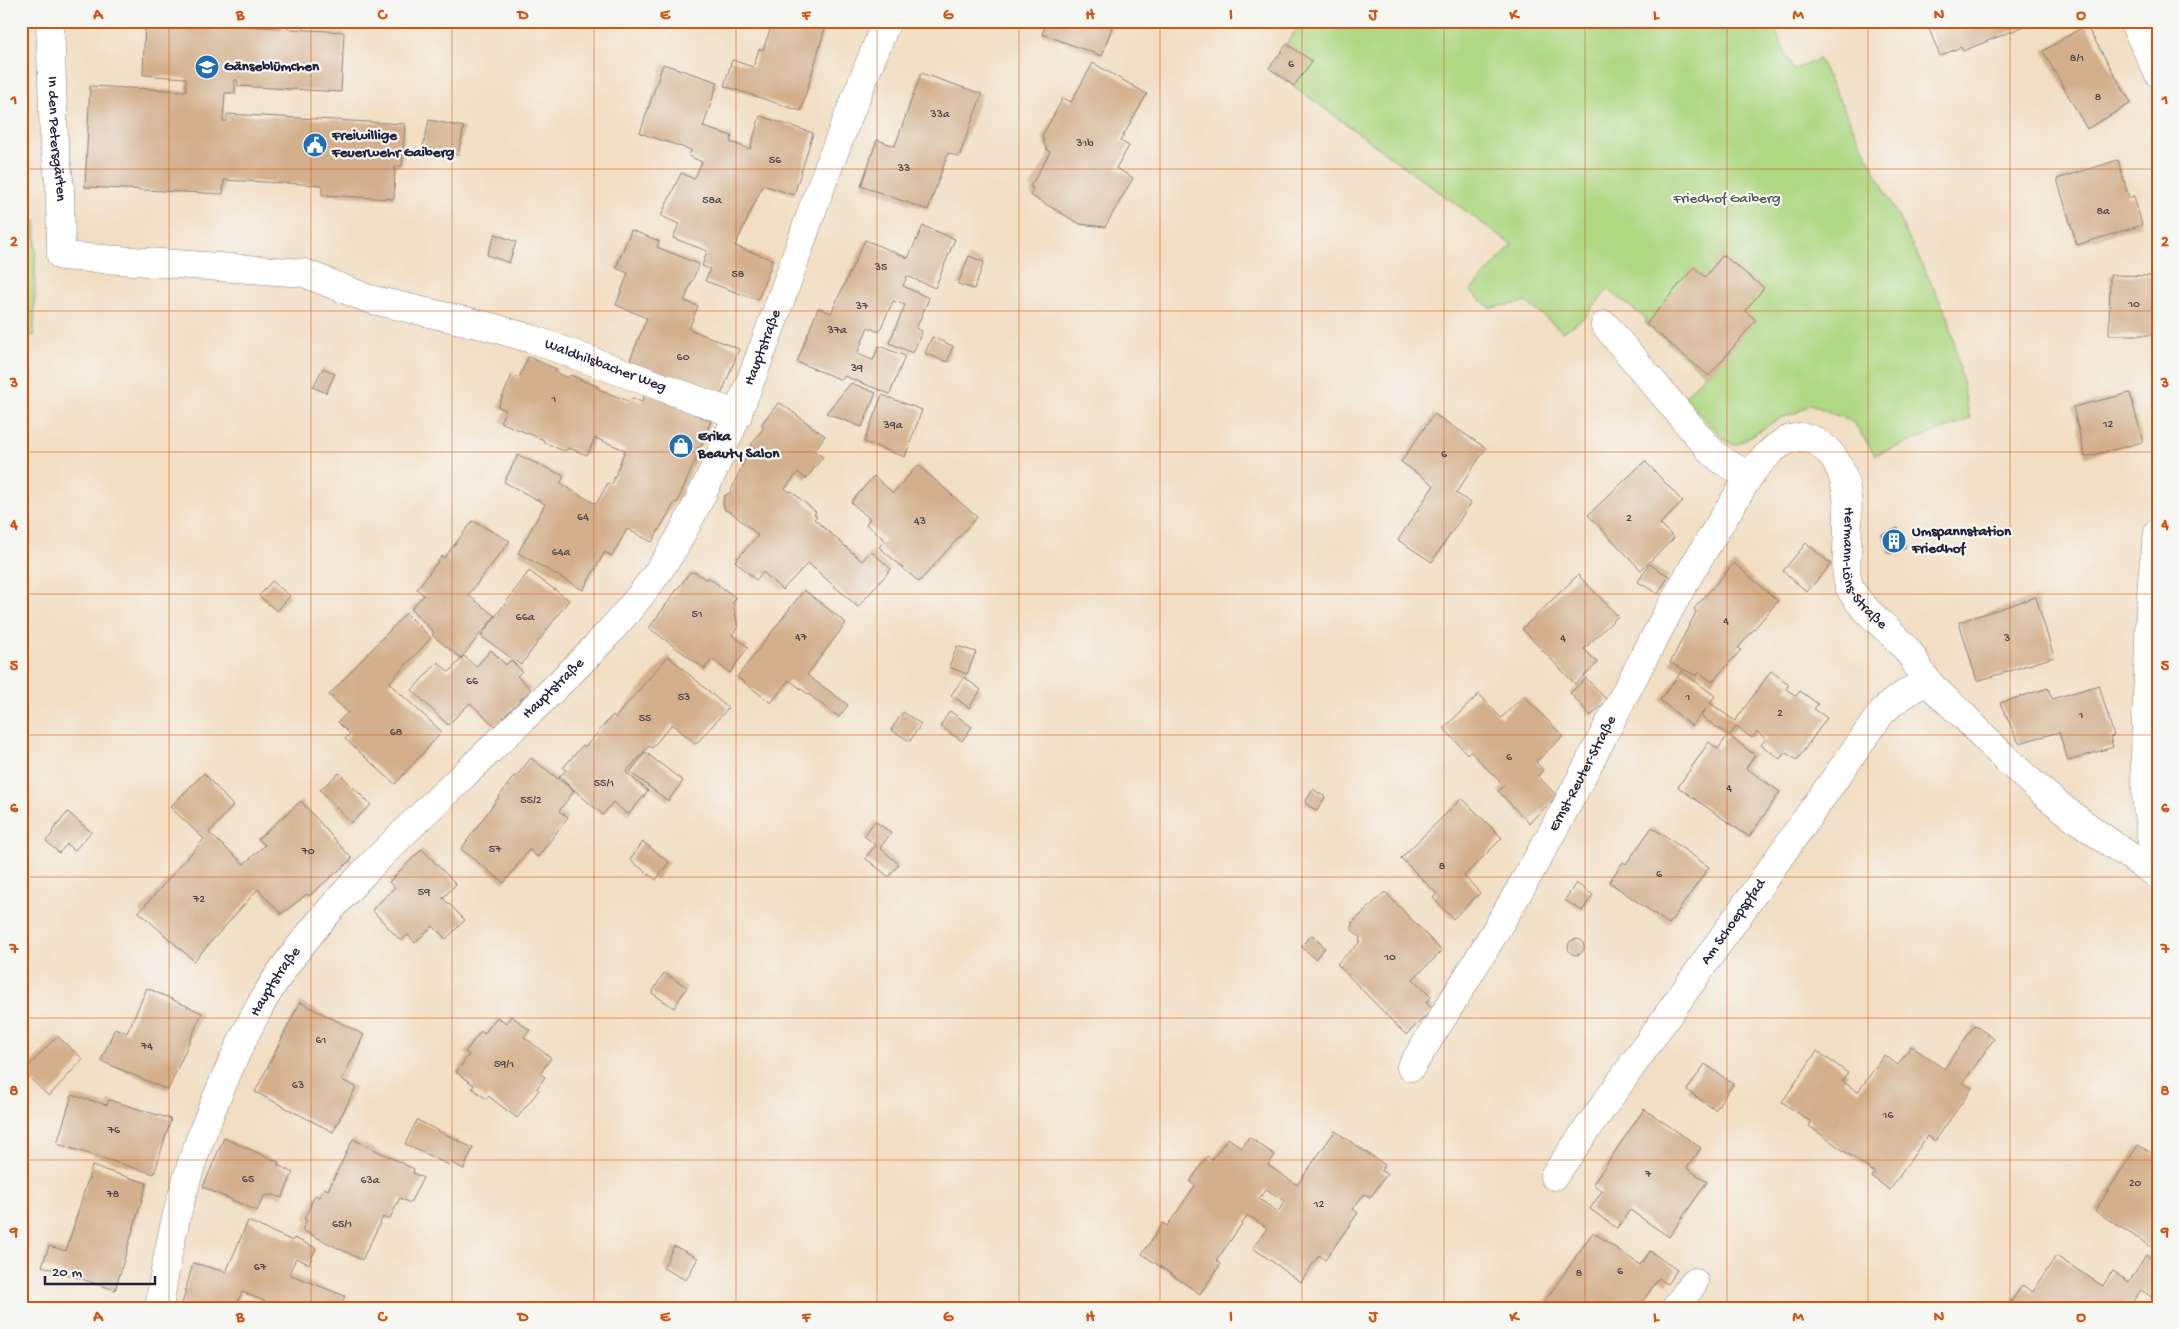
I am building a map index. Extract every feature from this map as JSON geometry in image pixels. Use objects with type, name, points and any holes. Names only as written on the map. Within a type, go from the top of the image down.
[{"type":"street","name":"In den Petersgärten","points":[[50,21],[53,133],[60,187],[61,256]]},
{"type":"street","name":"Hauptstraße","points":[[158,1308],[179,1209],[192,1162],[234,1058],[259,1006],[271,987],[300,947],[336,904],[397,840],[544,698],[606,634],[638,597],[670,554],[691,516],[738,415],[830,160],[887,21]]},
{"type":"street","points":[[2133,21],[2158,73]]},
{"type":"street","name":"Waldhilsbacher Weg","points":[[61,256],[304,273],[369,299],[532,339],[738,415]]},
{"type":"street","points":[[1605,325],[1710,450],[1723,461],[1749,476]]},
{"type":"street","name":"Hermann-Löns-Straße","points":[[1749,476],[1767,454],[1790,439],[1811,439],[1831,454],[1843,476],[1846,491],[1848,583],[1856,598],[1907,650],[1926,680],[2055,802],[2096,834],[2158,875]]},
{"type":"street","name":"Ernst-Reuter-Straße","points":[[1411,1067],[1462,988],[1555,827],[1629,683],[1690,572],[1749,476]]},
{"type":"street","points":[[2158,533],[2153,572],[2144,780],[2149,829],[2158,868]]},
{"type":"street","name":"Am Schoepspfad","points":[[1554,1176],[1882,712],[1894,701],[1926,680]]},
{"type":"street","points":[[1676,1308],[1694,1282]]},
{"type":"green space","name":"Friedhof Gaiberg","points":[[1302,21],[1771,21],[1793,70],[1819,59],[1949,319],[1970,419],[1875,455],[1854,423],[1811,404],[1798,412],[1780,418],[1738,444],[1732,444],[1726,441],[1684,398],[1705,374],[1645,323],[1647,320],[1608,289],[1586,316],[1563,332],[1526,302],[1490,308],[1470,291],[1512,245],[1269,68]]},
{"type":"green space","points":[[21,216],[36,221],[34,336],[21,334]]},
{"type":"building","points":[[145,21],[205,24],[205,21],[225,21],[225,25],[344,32],[341,92],[238,86],[238,80],[235,80],[235,93],[225,93],[223,121],[227,121],[227,114],[405,124],[402,166],[395,166],[394,199],[322,195],[322,185],[224,180],[223,194],[85,187],[90,86],[186,91],[186,78],[143,75]]},
{"type":"building","points":[[742,21],[827,21],[801,111],[724,86],[732,60],[753,67],[759,49],[763,50],[771,27]]},
{"type":"building","points":[[1047,21],[1114,21],[1102,56],[1042,34]]},
{"type":"building","points":[[1926,21],[2037,21],[1963,51],[1961,47],[1940,56]]},
{"type":"building","points":[[2086,25],[2131,103],[2087,129],[2043,51]]},
{"type":"building","points":[[1287,44],[1312,61],[1294,86],[1269,68]]},
{"type":"building","points":[[1093,63],[1147,94],[1120,141],[1129,146],[1116,168],[1133,178],[1105,227],[1080,224],[1030,195],[1033,188],[1030,187],[1050,152],[1047,150],[1042,136],[1063,98],[1071,102]]},
{"type":"building","points":[[663,64],[718,82],[703,127],[732,136],[730,142],[750,149],[760,116],[813,133],[794,195],[763,185],[735,246],[773,260],[758,300],[705,281],[710,269],[702,266],[707,251],[673,238],[679,224],[661,216],[681,173],[694,179],[702,162],[689,156],[691,150],[640,133]]},
{"type":"building","points":[[921,73],[982,94],[959,157],[948,153],[928,210],[861,186],[877,140],[895,146]]},
{"type":"building","points":[[429,120],[464,127],[458,155],[423,147]]},
{"type":"building","points":[[2118,160],[2129,198],[2134,196],[2142,225],[2077,245],[2057,179]]},
{"type":"building","points":[[923,226],[955,239],[935,288],[907,276],[903,286],[929,298],[916,329],[922,331],[913,353],[889,343],[905,305],[893,301],[879,332],[868,327],[857,354],[873,360],[879,346],[905,356],[890,394],[844,376],[842,380],[797,362],[818,308],[831,313],[865,240],[908,258]]},
{"type":"building","points":[[631,230],[659,241],[657,247],[699,264],[684,301],[698,306],[689,329],[739,349],[718,403],[627,367],[647,318],[616,305],[628,273],[616,268]]},
{"type":"building","points":[[495,234],[516,242],[509,263],[487,255]]},
{"type":"building","points":[[1723,255],[1764,288],[1745,311],[1756,320],[1709,376],[1646,324],[1694,267],[1705,277]]},
{"type":"building","points":[[969,256],[984,262],[974,289],[958,284]]},
{"type":"building","points":[[2110,275],[2158,276],[2158,335],[2109,335]]},
{"type":"building","points":[[932,337],[953,346],[947,362],[925,353]]},
{"type":"building","points":[[528,357],[557,369],[555,372],[568,378],[570,375],[628,401],[633,398],[642,402],[645,393],[696,409],[694,414],[711,421],[700,448],[698,447],[695,453],[698,454],[677,503],[675,502],[652,542],[627,529],[612,556],[605,552],[583,590],[518,553],[545,504],[504,482],[518,455],[564,476],[560,484],[596,504],[608,483],[612,484],[625,450],[595,438],[587,455],[569,448],[564,451],[543,442],[544,440],[500,422],[506,410],[498,407],[512,375],[519,378]]},
{"type":"building","points":[[323,368],[335,374],[326,393],[313,387]]},
{"type":"building","points":[[851,383],[876,393],[862,427],[826,413]]},
{"type":"building","points":[[2130,393],[2143,442],[2085,457],[2073,407]]},
{"type":"building","points":[[882,395],[922,410],[905,457],[864,442]]},
{"type":"building","points":[[779,402],[825,436],[814,451],[823,457],[806,479],[798,472],[785,489],[791,491],[816,512],[814,514],[817,516],[814,519],[862,561],[871,551],[891,569],[858,607],[808,563],[782,590],[763,572],[756,580],[735,561],[758,535],[732,513],[725,510],[724,496],[730,493],[752,444],[764,427],[761,425]]},
{"type":"building","points":[[1434,414],[1486,448],[1456,493],[1471,503],[1432,562],[1398,540],[1434,485],[1401,462]]},
{"type":"building","points":[[1645,461],[1683,502],[1660,524],[1674,538],[1641,570],[1588,515]]},
{"type":"building","points":[[918,465],[977,517],[919,582],[879,547],[885,540],[866,524],[870,519],[851,502],[874,476],[893,493]]},
{"type":"building","points":[[473,521],[510,541],[468,595],[495,616],[461,658],[432,635],[434,633],[411,609],[424,595],[417,589],[442,556],[444,558]]},
{"type":"building","name":"Umspannstation Friedhof","points":[[1898,528],[1906,548],[1889,554],[1882,534]]},
{"type":"building","points":[[1806,543],[1831,564],[1807,592],[1783,571]]},
{"type":"building","points":[[1734,563],[1778,601],[1738,648],[1741,650],[1712,682],[1699,672],[1697,676],[1670,663],[1696,612],[1694,609]]},
{"type":"building","points":[[1649,564],[1669,576],[1658,594],[1638,582]]},
{"type":"building","points":[[529,571],[569,600],[521,665],[481,636]]},
{"type":"building","points":[[690,572],[696,573],[707,580],[708,577],[736,598],[733,603],[738,627],[732,635],[748,647],[730,673],[712,659],[705,669],[649,628]]},
{"type":"building","points":[[1578,575],[1618,616],[1584,649],[1598,663],[1575,684],[1522,629]]},
{"type":"building","points":[[272,581],[290,596],[277,611],[259,596]]},
{"type":"building","points":[[804,590],[846,623],[807,675],[848,705],[839,717],[789,680],[771,703],[737,677]]},
{"type":"building","points":[[2036,597],[2054,657],[1977,681],[1959,622]]},
{"type":"building","points":[[406,613],[431,638],[389,683],[442,732],[395,784],[345,739],[350,734],[338,722],[348,712],[329,695]]},
{"type":"building","points":[[957,646],[976,652],[967,674],[949,667]]},
{"type":"building","points":[[491,650],[506,665],[511,660],[522,671],[517,676],[531,689],[495,726],[470,703],[448,725],[412,690],[438,662],[449,672],[464,656],[476,667]]},
{"type":"building","points":[[668,656],[728,708],[696,744],[672,724],[652,748],[649,746],[626,772],[648,791],[628,815],[613,802],[603,815],[559,777],[566,770],[563,768],[583,745],[585,747],[613,715],[615,718]]},
{"type":"building","points":[[1682,671],[1715,696],[1710,703],[1735,721],[1771,671],[1789,684],[1786,689],[1796,696],[1800,691],[1818,704],[1814,709],[1827,718],[1797,760],[1785,752],[1780,759],[1761,745],[1766,739],[1757,732],[1752,738],[1736,727],[1729,736],[1701,716],[1705,709],[1692,726],[1660,700]]},
{"type":"building","points":[[964,677],[981,690],[969,708],[951,695]]},
{"type":"building","points":[[1586,678],[1607,700],[1591,716],[1570,693]]},
{"type":"building","points":[[2099,685],[2114,736],[2110,737],[2113,747],[2068,761],[2059,732],[2019,743],[2000,703],[2048,688],[2052,699]]},
{"type":"building","points":[[1479,694],[1501,718],[1524,696],[1563,736],[1536,762],[1543,770],[1538,776],[1557,796],[1529,823],[1498,791],[1504,786],[1470,751],[1467,754],[1444,728]]},
{"type":"building","points":[[950,711],[972,727],[962,741],[940,726]]},
{"type":"building","points":[[903,712],[921,724],[910,741],[891,730]]},
{"type":"building","points":[[1728,735],[1755,755],[1746,768],[1780,792],[1749,837],[1678,787],[1709,742],[1718,749]]},
{"type":"building","points":[[645,752],[683,781],[668,801],[630,772]]},
{"type":"building","points":[[531,758],[574,791],[559,811],[568,817],[538,857],[529,850],[504,883],[461,849],[514,776],[516,777]]},
{"type":"building","points":[[204,773],[233,806],[209,833],[244,864],[265,845],[258,839],[301,801],[352,859],[309,896],[307,894],[281,914],[258,889],[194,961],[139,912],[204,839],[170,807]]},
{"type":"building","points":[[339,773],[371,805],[351,823],[320,790]]},
{"type":"building","points":[[1313,789],[1325,797],[1317,811],[1305,803]]},
{"type":"building","points":[[1462,798],[1502,838],[1464,876],[1480,893],[1453,919],[1433,898],[1437,894],[1401,858]]},
{"type":"building","points":[[68,812],[91,832],[74,851],[67,844],[59,853],[46,841]]},
{"type":"building","points":[[875,821],[891,833],[880,848],[899,864],[889,877],[865,858],[876,845],[864,836]]},
{"type":"building","points":[[1652,827],[1709,867],[1669,924],[1609,882],[1623,862],[1626,864]]},
{"type":"building","points":[[643,842],[669,862],[656,880],[630,860]]},
{"type":"building","points":[[422,849],[456,884],[443,898],[465,920],[446,939],[433,926],[415,943],[408,935],[401,941],[372,910],[395,887],[389,882]]},
{"type":"building","points":[[1576,883],[1593,895],[1582,911],[1565,900]]},
{"type":"building","points":[[1385,892],[1442,951],[1413,979],[1431,997],[1426,1003],[1433,1009],[1406,1035],[1337,964],[1359,943],[1360,937],[1352,930],[1352,923]]},
{"type":"building","points":[[1312,935],[1325,948],[1315,959],[1301,946]]},
{"type":"building","points":[[1576,939],[1582,941],[1584,947],[1582,953],[1576,955],[1570,953],[1568,947],[1570,941]]},
{"type":"building","points":[[664,973],[687,987],[674,1008],[652,993]]},
{"type":"building","points":[[147,988],[202,1013],[168,1090],[101,1061],[115,1028],[127,1033]]},
{"type":"building","points":[[300,1002],[364,1035],[342,1080],[356,1087],[333,1132],[255,1092]]},
{"type":"building","points":[[511,1016],[530,1030],[524,1037],[551,1058],[540,1074],[545,1077],[537,1088],[539,1090],[517,1118],[488,1096],[486,1099],[472,1088],[474,1085],[456,1072],[469,1055],[465,1052],[481,1031],[484,1034],[497,1017],[506,1023]]},
{"type":"building","points":[[1975,1025],[1994,1039],[1963,1083],[1972,1088],[1935,1141],[1927,1136],[1890,1190],[1872,1177],[1875,1173],[1809,1126],[1811,1122],[1782,1102],[1817,1051],[1848,1073],[1842,1081],[1858,1092],[1884,1055],[1898,1065],[1911,1046],[1944,1069]]},
{"type":"building","points":[[57,1036],[83,1059],[49,1096],[23,1072]]},
{"type":"building","points":[[1705,1064],[1733,1084],[1715,1110],[1687,1090]]},
{"type":"building","points":[[72,1095],[107,1105],[109,1100],[171,1119],[154,1174],[57,1144]]},
{"type":"building","points":[[1644,1109],[1701,1148],[1687,1168],[1707,1182],[1669,1237],[1630,1210],[1617,1228],[1590,1209],[1602,1191],[1593,1184]]},
{"type":"building","points":[[417,1120],[473,1148],[464,1169],[450,1162],[449,1165],[405,1144]]},
{"type":"building","points":[[1335,1131],[1385,1165],[1381,1171],[1387,1174],[1370,1198],[1364,1194],[1353,1209],[1358,1213],[1325,1260],[1319,1255],[1301,1282],[1253,1248],[1267,1228],[1248,1215],[1217,1260],[1221,1264],[1200,1294],[1142,1254],[1163,1223],[1167,1226],[1195,1186],[1190,1182],[1207,1156],[1212,1160],[1228,1138],[1242,1148],[1249,1137],[1275,1155],[1268,1165],[1297,1185]],"holes":[[[1266,1189],[1285,1201],[1278,1212],[1259,1199]]]},
{"type":"building","points":[[224,1138],[279,1162],[278,1165],[293,1173],[282,1198],[274,1195],[264,1196],[257,1211],[203,1187]]},
{"type":"building","points":[[353,1139],[414,1169],[413,1173],[423,1178],[410,1203],[400,1198],[389,1220],[383,1217],[362,1260],[302,1230],[307,1220],[304,1219],[315,1195],[319,1197],[324,1188],[328,1190]]},
{"type":"building","points":[[2138,1145],[2158,1157],[2158,1251],[2095,1211]]},
{"type":"building","points":[[92,1166],[147,1183],[115,1290],[42,1266],[49,1246],[66,1251]]},
{"type":"building","points":[[248,1221],[293,1241],[294,1238],[316,1248],[309,1264],[296,1258],[289,1274],[345,1296],[340,1308],[282,1308],[242,1292],[235,1308],[181,1308],[193,1263],[226,1272]]},
{"type":"building","points":[[1593,1232],[1640,1265],[1650,1251],[1677,1270],[1667,1284],[1659,1278],[1638,1308],[1540,1308]]},
{"type":"building","points":[[674,1246],[698,1258],[686,1280],[663,1268]]},
{"type":"building","points":[[2146,1255],[2158,1263],[2156,1300],[2141,1290],[2131,1304],[2127,1302],[2123,1308],[2007,1308],[2022,1285],[2033,1292],[2056,1256],[2103,1286],[2112,1271],[2129,1282]]},
{"type":"place","name":"Gänseblümchen","points":[[207,67]]},
{"type":"place","name":"Freiwillige Feuerwehr Gaiberg","points":[[315,145]]},
{"type":"place","name":"Erika Beauty Salon","points":[[681,446]]},
{"type":"place","name":"Umspannstation Friedhof","points":[[1894,541]]}]
